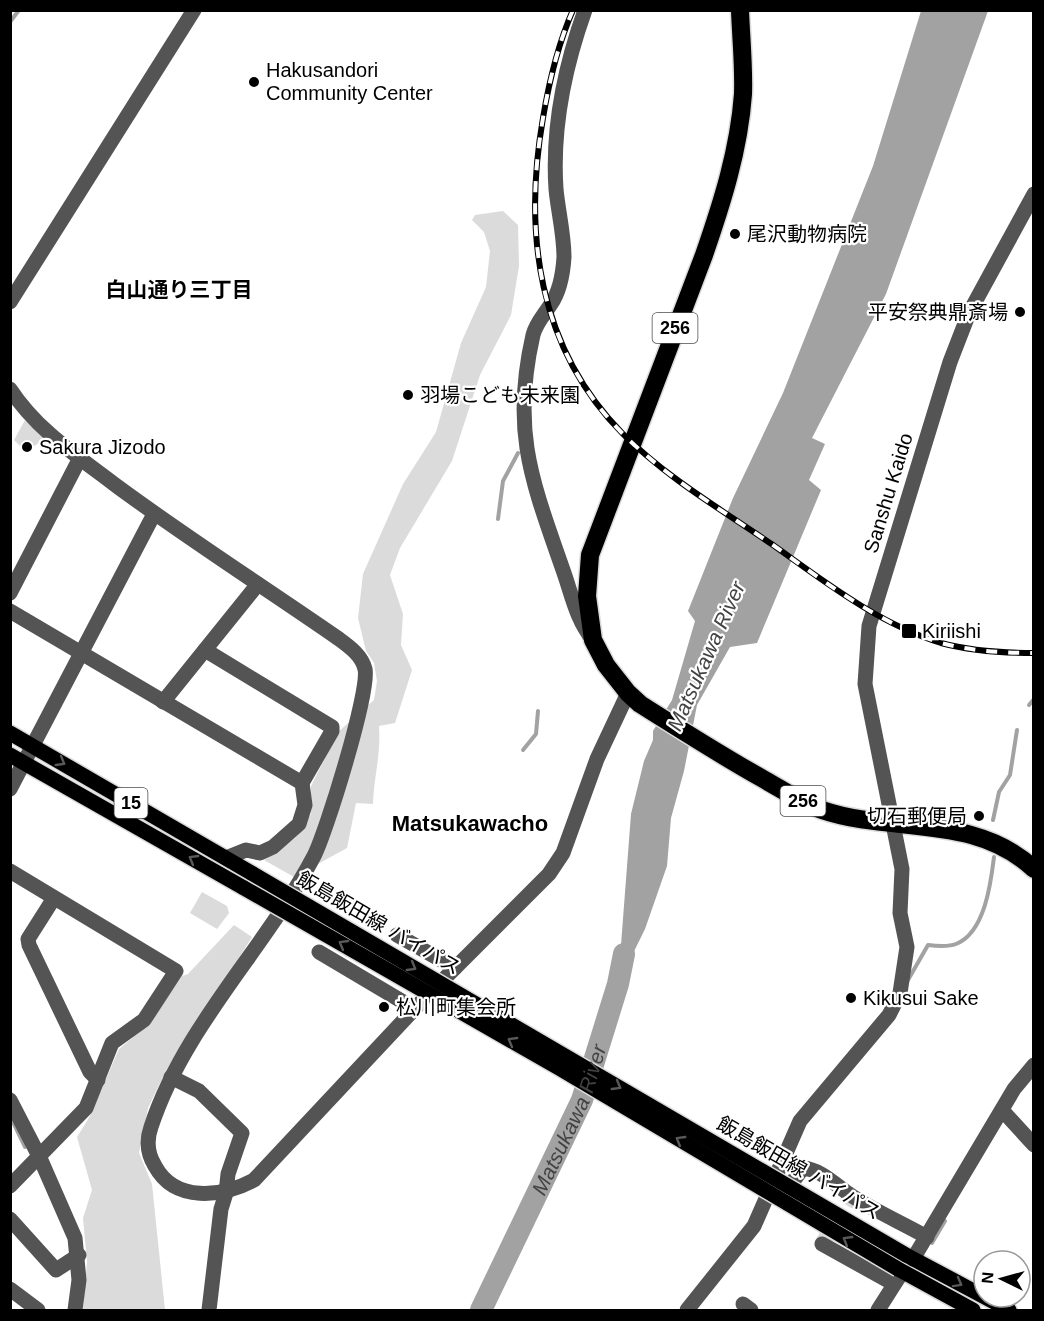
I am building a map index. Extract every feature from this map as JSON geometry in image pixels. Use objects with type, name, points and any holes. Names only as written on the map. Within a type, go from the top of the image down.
[{"type":"highway","name":"256","points":[[740,10],[743,92],[732,165],[721,208],[704,255],[593,544],[587,596],[593,640],[606,665],[634,699],[723,756],[823,810],[946,829],[984,838],[1018,856],[1034,869]]},
{"type":"main road","name":"飯島飯田線 バイパス","points":[[10,733],[910,1257],[1009,1311]]},
{"type":"main road","name":"飯島飯田線 バイパス","points":[[17,759],[559,1068],[898,1275],[973,1311]]},
{"type":"street","points":[[10,302],[194,10]]},
{"type":"street","points":[[585,10],[568,68],[560,119],[556,168],[564,256],[561,285],[553,303],[536,325],[523,409],[525,445],[541,509],[580,623],[593,640]]},
{"type":"street","name":"Sanshu Kaido","points":[[763,1209],[800,1121],[889,1015],[900,993],[907,947],[900,913],[902,869],[865,684],[869,626],[957,342],[976,297],[1034,194]]},
{"type":"street","points":[[10,389],[28,414],[51,437],[154,514],[352,650],[363,661],[365,669],[364,698],[315,855],[171,1077],[151,1127],[147,1141],[149,1156],[161,1177],[176,1187],[192,1193],[226,1193],[254,1180],[415,1009],[549,874],[563,853],[597,759],[634,699]]},
{"type":"street","points":[[10,593],[80,458]]},
{"type":"street","points":[[10,789],[17,759],[33,746],[154,514]]},
{"type":"street","points":[[163,702],[258,584]]},
{"type":"street","points":[[10,611],[302,783]]},
{"type":"street","points":[[205,650],[332,727],[332,732],[302,783],[305,805],[299,824],[273,847],[260,853],[246,850],[226,858]]},
{"type":"street","points":[[10,871],[176,971],[144,1020],[112,1043],[86,1108],[40,1158],[10,1186]]},
{"type":"street","points":[[54,898],[28,939],[29,945],[90,1072],[98,1080]]},
{"type":"street","points":[[397,935],[455,968]]},
{"type":"street","points":[[319,952],[415,1009]]},
{"type":"street","points":[[910,1257],[927,1237],[1014,1089],[1034,1065]]},
{"type":"street","points":[[171,1077],[199,1091],[242,1133],[228,1174],[226,1193],[220,1209],[209,1311]]},
{"type":"street","points":[[10,1100],[40,1158],[75,1238],[79,1255],[75,1311]]},
{"type":"street","points":[[1002,1110],[1034,1145]]},
{"type":"street","points":[[687,1311],[754,1226],[763,1209],[772,1209],[803,1168],[819,1172],[850,1196],[927,1237]]},
{"type":"street","points":[[10,1219],[56,1270],[79,1255]]},
{"type":"street","points":[[822,1244],[898,1275],[878,1311]]},
{"type":"street","points":[[10,1288],[38,1311]]},
{"type":"shaded area","points":[[503,211],[518,225],[519,266],[511,315],[480,375],[452,461],[400,548],[390,575],[403,614],[401,645],[412,670],[395,723],[379,726],[373,804],[356,803],[347,848],[294,877],[264,860],[295,838],[311,814],[311,786],[338,732],[374,700],[377,681],[374,663],[366,651],[358,618],[363,574],[403,484],[436,432],[461,343],[486,287],[490,251],[484,232],[472,220],[475,215]]},
{"type":"shaded area","points":[[25,420],[44,439],[26,452],[14,440]]},
{"type":"shaded area","points":[[202,892],[227,906],[229,913],[217,929],[190,913]]},
{"type":"shaded area","points":[[234,925],[252,937],[160,1083],[148,1108],[139,1153],[152,1184],[165,1310],[83,1310],[87,1262],[83,1218],[92,1190],[77,1137],[90,1116],[119,1049],[148,1025],[182,976],[188,974]]},
{"type":"water","points":[[921,11],[988,11],[886,294],[812,438],[825,444],[809,480],[821,490],[757,643],[730,647],[697,705],[684,771],[671,818],[667,866],[645,929],[618,984],[631,814],[644,761],[653,740],[653,731],[672,700],[695,621],[688,611],[733,498],[783,393],[873,166]]},
{"type":"waterway","points":[[10,22],[19,10]]},
{"type":"waterway","points":[[498,519],[503,481],[518,453]]},
{"type":"waterway","points":[[1029,705],[1034,699]]},
{"type":"waterway","points":[[523,750],[536,734],[538,711]]},
{"type":"waterway","points":[[993,820],[999,792],[1010,775],[1017,730]]},
{"type":"waterway","points":[[908,980],[928,945],[956,944],[974,929],[985,906],[994,857]]},
{"type":"waterway","name":"Matsukawa River","points":[[481,1310],[582,1100],[618,984],[624,954]]},
{"type":"waterway","points":[[11,1118],[25,1147]]},
{"type":"waterway","points":[[932,1243],[945,1221]]},
{"type":"tunnel","points":[[822,1244],[851,1196]]},
{"type":"railway","points":[[573,10],[555,63],[543,118],[537,161],[535,204],[537,246],[544,287],[555,327],[572,365],[594,400],[623,434],[676,479],[853,601],[896,625],[941,643],[987,651],[1034,653]]},
{"type":"place","name":"Hakusandori Community Center","points":[[254,82]]},
{"type":"place","name":"尾沢動物病院","points":[[735,234]]},
{"type":"place","name":"平安祭典鼎斎場","points":[[1020,312]]},
{"type":"place","name":"羽場こども未来園","points":[[408,395]]},
{"type":"place","name":"Sakura Jizodo","points":[[27,447]]},
{"type":"place","name":"Kiriishi","points":[[909,631]]},
{"type":"place","name":"切石郵便局","points":[[979,816]]},
{"type":"place","name":"Kikusui Sake","points":[[851,998]]},
{"type":"place","name":"松川町集会所","points":[[384,1007]]},
{"type":"district","name":"白山通り三丁目","points":[[179,289]]},
{"type":"district","name":"Matsukawacho","points":[[470,823]]}]
